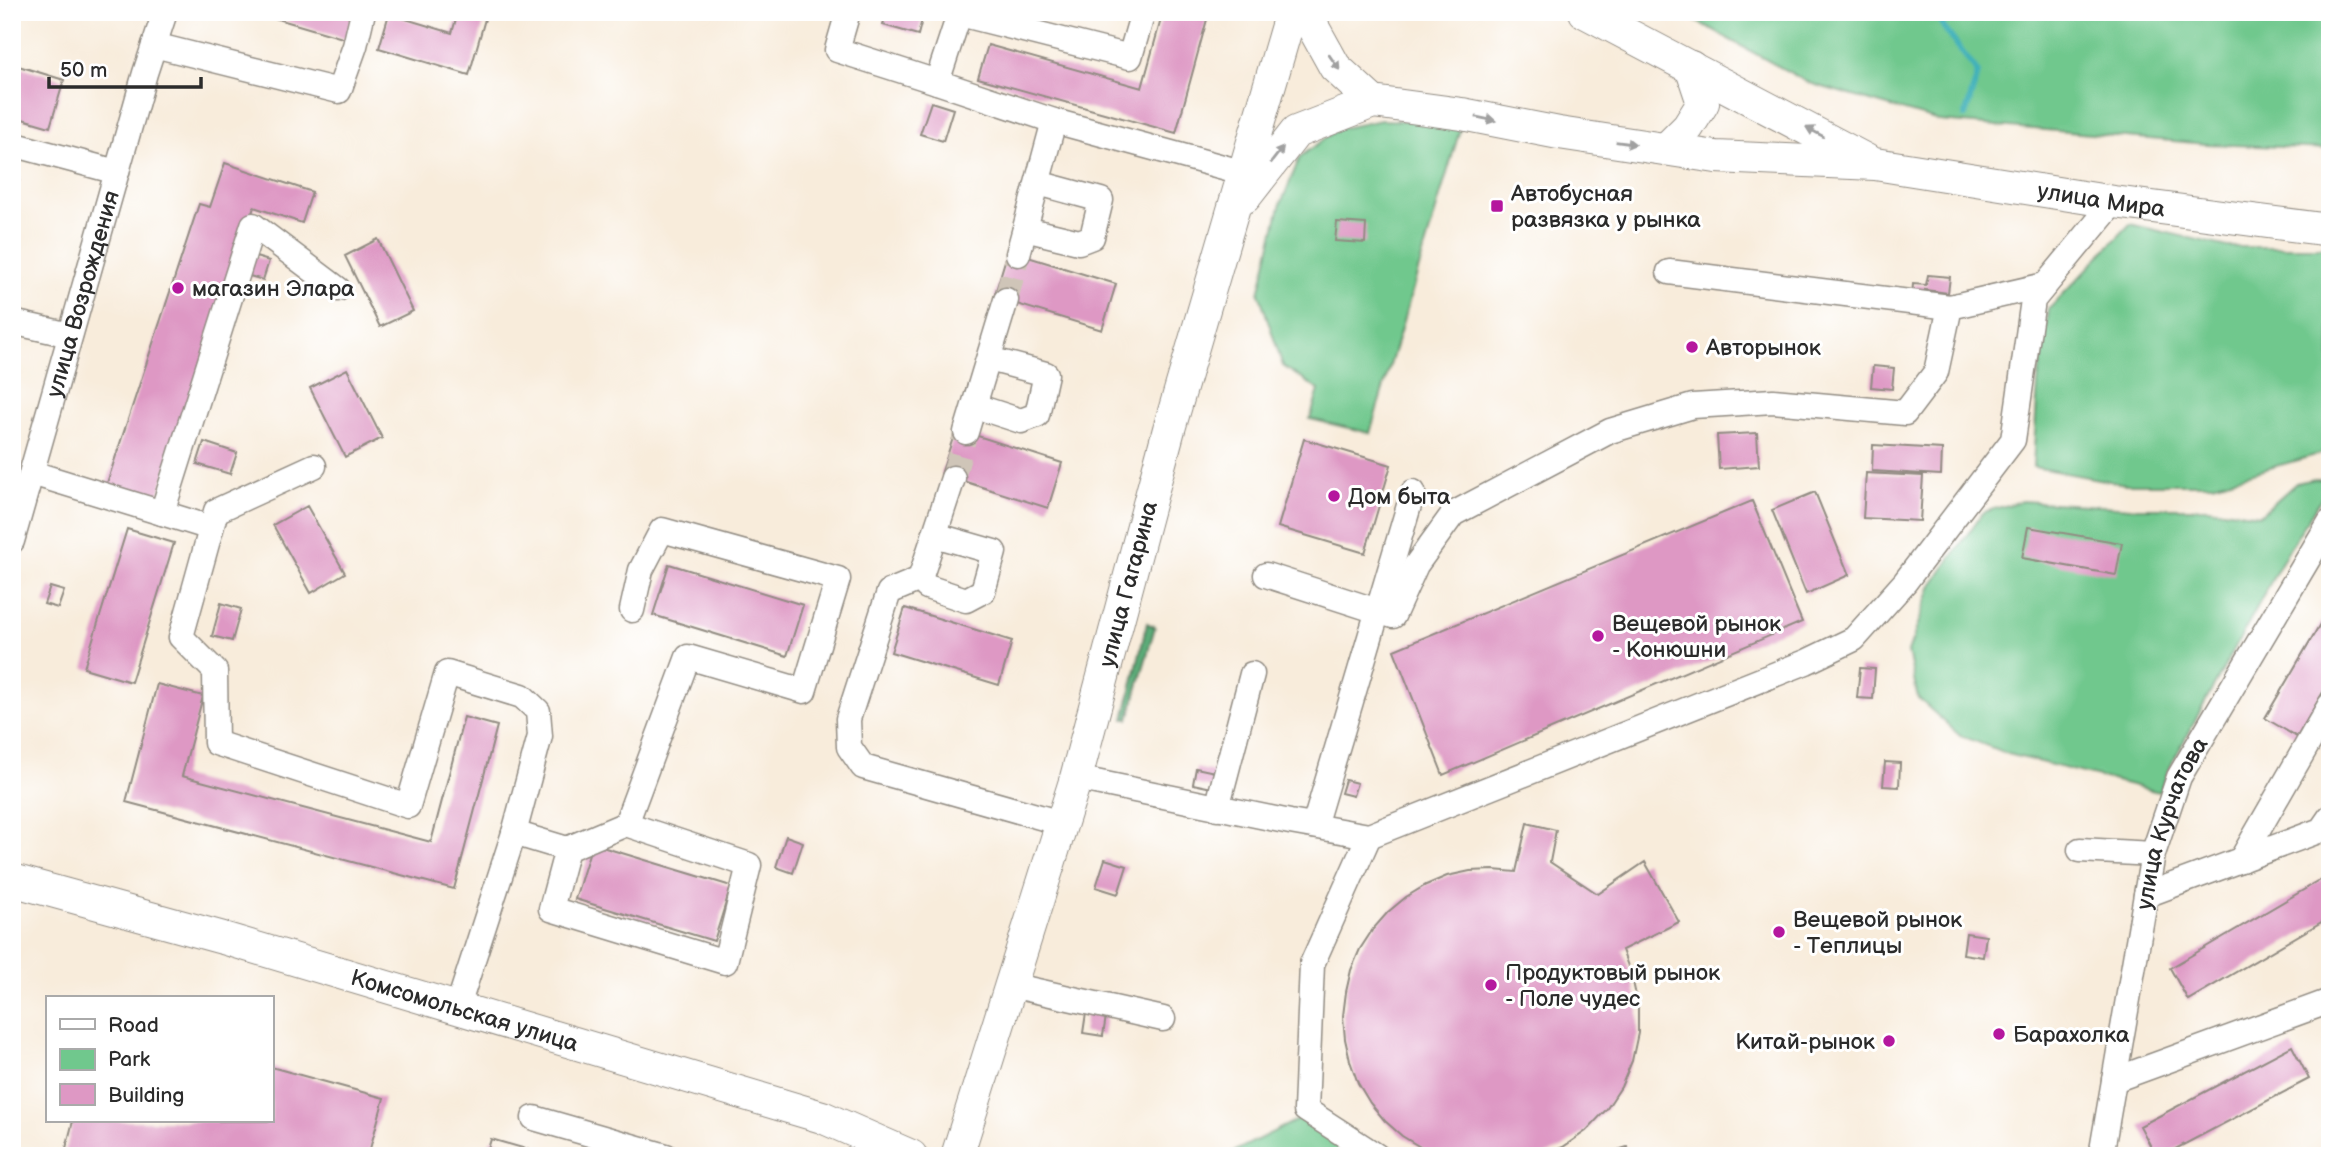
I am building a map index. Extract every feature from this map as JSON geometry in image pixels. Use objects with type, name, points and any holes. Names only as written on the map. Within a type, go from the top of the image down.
[{"type":"main road","name":"улица Гагарина","points":[[957,1156],[1076,778],[1169,429],[1291,12]]},
{"type":"main road","points":[[1310,12],[1314,29],[1335,67],[1373,102]]},
{"type":"main road","points":[[1585,12],[1875,164]]},
{"type":"main road","points":[[1666,149],[1688,127],[1703,103],[1691,67]]},
{"type":"main road","points":[[1235,209],[1296,132],[1373,102],[1462,114],[1559,133],[1716,158],[1875,164]]},
{"type":"main road","name":"улица Мира","points":[[1875,164],[2114,202],[2330,230]]},
{"type":"main road","name":"Комсомольская улица","points":[[12,880],[223,938],[822,1117],[911,1156]]},
{"type":"street","name":"улица Возрождения","points":[[12,541],[165,12]]},
{"type":"street","points":[[155,45],[339,91],[355,46],[363,12]]},
{"type":"street","points":[[848,12],[836,51],[1054,121],[1245,173]]},
{"type":"street","points":[[937,82],[960,13],[1130,57],[1143,12]]},
{"type":"street","points":[[1018,254],[1054,121]]},
{"type":"street","points":[[12,144],[117,173]]},
{"type":"street","points":[[1025,229],[1079,242],[1092,237],[1101,200],[1038,183]]},
{"type":"street","points":[[1076,778],[1369,836],[1793,667],[1854,639],[1905,582],[2013,440],[2033,300],[2114,202]]},
{"type":"street","points":[[162,513],[253,225],[338,289]]},
{"type":"street","points":[[1669,272],[1950,307],[2045,285]]},
{"type":"street","points":[[966,432],[1006,300]]},
{"type":"street","points":[[1266,575],[1393,616],[1416,565],[1453,514],[1610,431],[1693,406],[1773,401],[1905,413],[1936,372],[1950,307]]},
{"type":"street","points":[[12,322],[70,335]]},
{"type":"street","points":[[975,406],[1021,421],[1037,415],[1046,374],[989,359]]},
{"type":"street","points":[[314,466],[216,511],[180,637],[215,671],[216,743],[408,806],[447,673],[522,696],[538,711],[540,736],[514,833],[457,1009]]},
{"type":"street","points":[[32,473],[211,527]]},
{"type":"street","points":[[953,478],[920,579],[889,592],[848,719],[849,747],[863,767],[1061,823]]},
{"type":"street","points":[[1314,826],[1413,492]]},
{"type":"street","name":"улица Курчатова","points":[[2102,1156],[2153,854],[2179,777],[2330,522]]},
{"type":"street","points":[[626,824],[688,657],[804,691],[838,579],[662,530],[641,570],[632,610]]},
{"type":"street","points":[[920,579],[927,587],[966,600],[983,592],[994,552],[935,535]]},
{"type":"street","points":[[1217,808],[1252,674]]},
{"type":"street","points":[[2241,860],[2330,705]]},
{"type":"street","points":[[2146,895],[2321,830],[2330,817]]},
{"type":"street","points":[[514,833],[567,849],[626,824],[749,865],[725,962],[551,909],[567,849]]},
{"type":"street","points":[[1369,836],[1312,964],[1306,1110],[1377,1156]]},
{"type":"street","points":[[2080,850],[2153,854]]},
{"type":"street","points":[[1010,985],[1163,1019]]},
{"type":"street","points":[[2115,1080],[2330,1001]]},
{"type":"street","points":[[534,1118],[666,1156]]},
{"type":"green space","points":[[1679,12],[2330,12],[2330,149],[2207,144],[1939,121],[1809,83]]},
{"type":"green space","points":[[1381,120],[1461,126],[1370,433],[1310,419],[1319,390],[1283,366],[1259,293],[1280,206],[1300,157],[1338,129]]},
{"type":"green space","points":[[2130,224],[2228,247],[2330,247],[2330,451],[2213,484],[2125,484],[2033,467],[2038,382],[2049,309]]},
{"type":"green space","points":[[2315,479],[2330,480],[2330,484],[2285,556],[2173,761],[2159,792],[2008,754],[1959,735],[1918,698],[1908,652],[1932,585],[1983,512],[2022,501],[2132,508],[2208,508],[2260,515],[2296,483]]},
{"type":"green space","points":[[1147,623],[1155,627],[1129,719],[1124,719]]},
{"type":"green space","points":[[1301,1118],[1361,1156],[1225,1156]]},
{"type":"building","points":[[254,12],[354,12],[346,39]]},
{"type":"building","points":[[458,12],[487,12],[469,75],[379,48],[389,14],[452,33]]},
{"type":"building","points":[[886,12],[924,12],[918,35],[883,25]]},
{"type":"building","points":[[1163,12],[1209,12],[1176,133],[978,78],[988,45],[1142,88]]},
{"type":"building","points":[[12,64],[64,80],[50,127],[12,116]]},
{"type":"building","points":[[931,102],[953,109],[943,141],[920,134]]},
{"type":"building","points":[[225,163],[312,192],[302,223],[254,207],[155,505],[105,489],[199,204],[210,207]]},
{"type":"building","points":[[12,176],[20,178],[13,201],[12,201]]},
{"type":"building","points":[[1337,222],[1366,224],[1365,243],[1335,241]]},
{"type":"building","points":[[378,239],[413,311],[380,327],[345,256]]},
{"type":"building","points":[[1008,251],[1116,284],[1102,330],[994,297]]},
{"type":"building","points":[[249,255],[269,261],[263,280],[243,274]]},
{"type":"building","points":[[1928,275],[1950,277],[1948,293],[1925,290],[1925,297],[1912,296],[1913,284],[1926,285]]},
{"type":"building","points":[[1873,366],[1894,368],[1892,389],[1871,387]]},
{"type":"building","points":[[347,369],[382,438],[345,457],[310,388]]},
{"type":"building","points":[[956,429],[1062,463],[1048,508],[941,474]]},
{"type":"building","points":[[1757,433],[1759,466],[1719,469],[1717,435]]},
{"type":"building","name":"Дом быта","points":[[1304,439],[1391,465],[1365,553],[1278,527]]},
{"type":"building","points":[[204,442],[237,453],[230,474],[197,464]]},
{"type":"building","points":[[1873,445],[1942,449],[1941,475],[1872,471]]},
{"type":"building","points":[[1866,473],[1923,476],[1920,521],[1863,518]]},
{"type":"building","points":[[1815,492],[1849,575],[1806,594],[1772,510]]},
{"type":"building","name":"Вещевой рынок - Конюшни","points":[[1752,501],[1802,622],[1443,775],[1394,650]]},
{"type":"building","points":[[307,506],[345,573],[311,593],[273,525]]},
{"type":"building","points":[[2028,527],[2122,543],[2116,575],[2022,558]]},
{"type":"building","points":[[127,529],[174,543],[131,682],[84,668]]},
{"type":"building","points":[[669,564],[803,605],[787,656],[653,615]]},
{"type":"building","points":[[50,587],[64,591],[58,608],[44,604]]},
{"type":"building","points":[[221,603],[241,609],[232,641],[212,636]]},
{"type":"building","points":[[2330,607],[2330,680],[2297,737],[2265,718]]},
{"type":"building","points":[[905,608],[1012,641],[999,685],[891,652]]},
{"type":"building","points":[[1860,668],[1875,669],[1873,699],[1857,698]]},
{"type":"building","points":[[157,684],[203,696],[182,776],[431,842],[464,717],[497,726],[454,889],[126,802]]},
{"type":"building","points":[[1885,762],[1900,763],[1899,787],[1883,786]]},
{"type":"building","points":[[1196,768],[1215,772],[1212,788],[1193,784]]},
{"type":"building","points":[[1345,780],[1357,783],[1353,796],[1341,793]]},
{"type":"building","name":"Продуктовый рынок - Поле чудес","points":[[1527,823],[1556,830],[1550,862],[1598,894],[1645,862],[1679,922],[1622,950],[1638,1005],[1638,1033],[1632,1061],[1621,1087],[1606,1110],[1586,1131],[1563,1147],[1542,1156],[1440,1156],[1402,1136],[1385,1121],[1358,1083],[1345,1039],[1343,1016],[1351,970],[1360,949],[1388,912],[1426,885],[1447,876],[1470,871],[1516,872]]},
{"type":"building","points":[[786,836],[803,842],[793,873],[776,867]]},
{"type":"building","points":[[592,844],[731,886],[714,941],[575,899]]},
{"type":"building","points":[[1105,859],[1127,866],[1118,894],[1096,887]]},
{"type":"building","points":[[2324,878],[2330,888],[2330,917],[2188,1000],[2170,968]]},
{"type":"building","points":[[1966,933],[1986,936],[1983,957],[1963,954]]},
{"type":"building","points":[[1086,1013],[1106,1016],[1103,1036],[1083,1033]]},
{"type":"building","points":[[2292,1046],[2309,1079],[2162,1156],[2156,1156],[2140,1126]]},
{"type":"building","points":[[273,1068],[384,1098],[368,1156],[64,1156],[73,1122],[273,1122]]},
{"type":"building","points":[[491,1139],[547,1155],[547,1156],[486,1156]]},
{"type":"building","points":[[1627,1147],[1630,1156],[1602,1156],[1602,1155]]},
{"type":"waterway","points":[[1946,12],[1941,24],[1978,73],[1965,116]]},
{"type":"tunnel","points":[[1006,300],[1018,254]]},
{"type":"tunnel","points":[[953,478],[966,432]]},
{"type":"place","name":"Автобусная развязка у рынка","points":[[1497,206]]},
{"type":"place","name":"магазин Элара","points":[[178,288]]},
{"type":"place","name":"Авторынок","points":[[1692,347]]},
{"type":"place","name":"Дом быта","points":[[1334,496]]},
{"type":"place","name":"Вещевой рынок - Конюшни","points":[[1598,636]]},
{"type":"place","name":"Вещевой рынок - Теплицы","points":[[1779,932]]},
{"type":"place","name":"Продуктовый рынок - Поле чудес","points":[[1491,985]]},
{"type":"place","name":"Барахолка","points":[[1999,1034]]},
{"type":"place","name":"Китай-рынок","points":[[1889,1041]]}]
